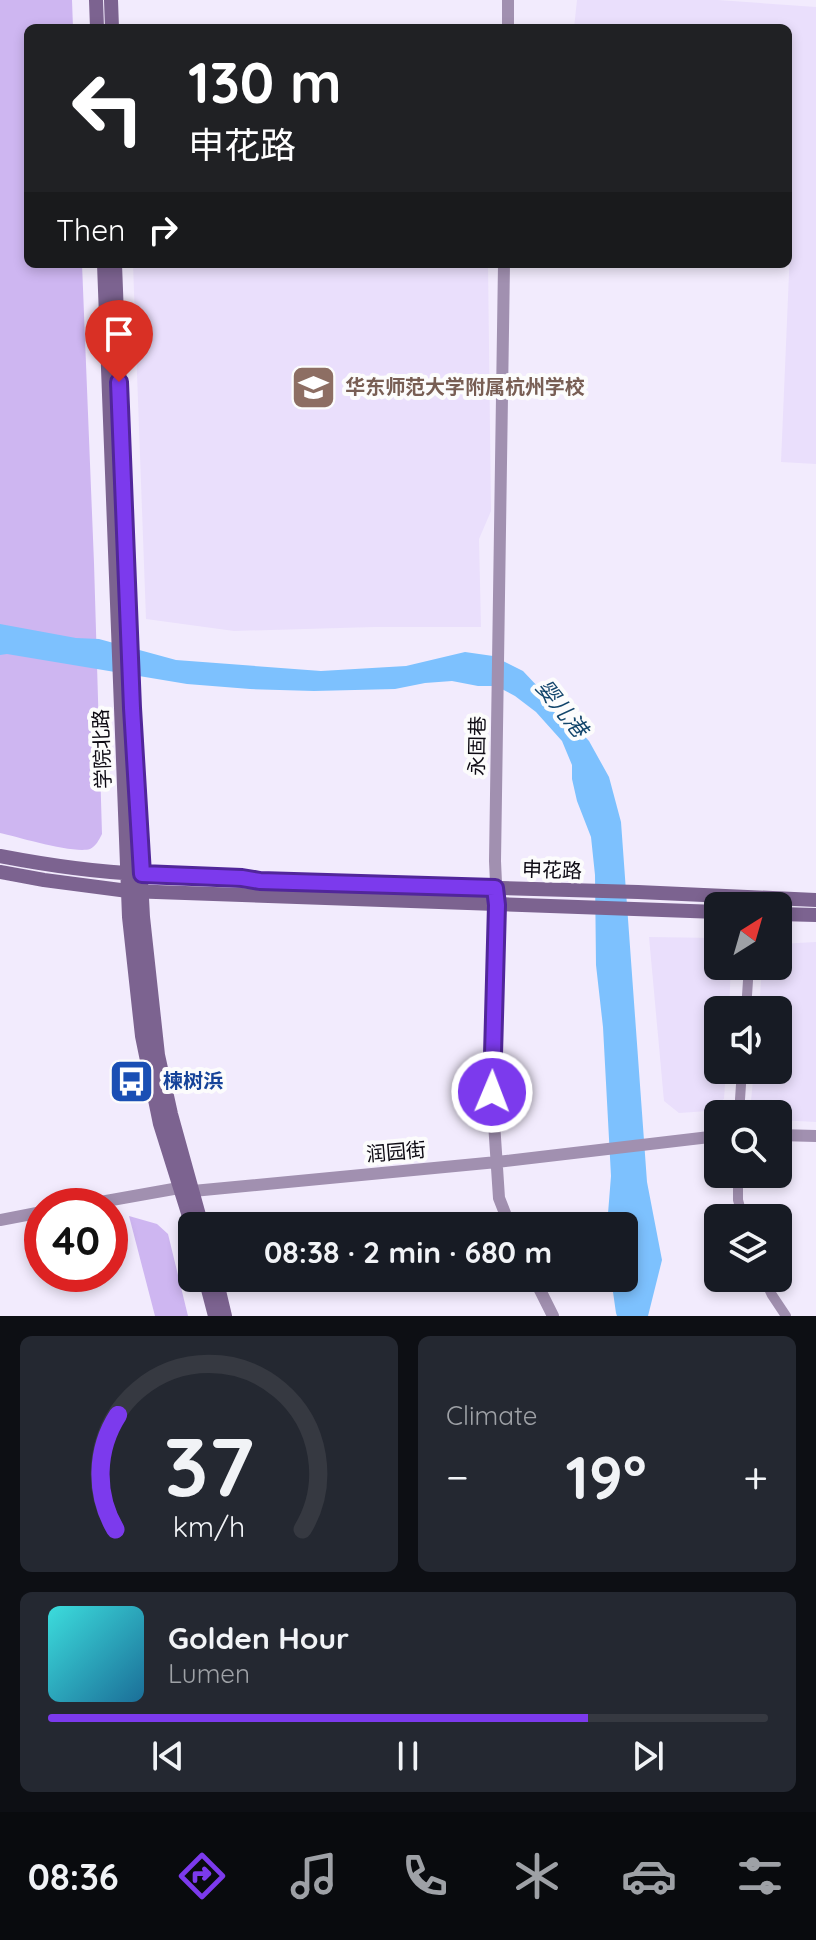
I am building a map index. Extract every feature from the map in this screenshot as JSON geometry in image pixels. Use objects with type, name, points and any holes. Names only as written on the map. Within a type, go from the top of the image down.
[{"type":"main road","points":[[96,0],[97,24]]},
{"type":"main road","points":[[111,0],[112,24]]},
{"type":"main road","name":"学院北路","points":[[104,268],[112,497],[132,708],[134,874]]},
{"type":"main road","name":"学院北路","points":[[115,268],[125,636],[120,681],[136,892],[142,1036],[160,1124],[196,1212]]},
{"type":"main road","name":"申花路","points":[[0,856],[76,869],[260,881],[816,900]]},
{"type":"main road","name":"申花路","points":[[0,872],[136,892],[704,911]]},
{"type":"main road","points":[[792,914],[816,915]]},
{"type":"main road","name":"学院北路","points":[[186,1190],[190,1212]]},
{"type":"main road","points":[[209,1292],[215,1316]]},
{"type":"main road","points":[[219,1292],[225,1316]]},
{"type":"street","points":[[508,0],[508,24]]},
{"type":"street","name":"永固巷","points":[[504,268],[492,1092],[499,1198],[504,1212]]},
{"type":"street","points":[[792,1135],[816,1136]]},
{"type":"street","name":"润园街","points":[[128,1199],[186,1190],[497,1162],[704,1138]]},
{"type":"street","points":[[0,1220],[24,1215]]},
{"type":"street","points":[[541,1292],[553,1316]]},
{"type":"street","points":[[771,1292],[786,1316]]},
{"type":"shaded area","points":[[0,0],[72,0],[73,24],[24,24],[24,268],[82,268],[102,834],[94,846],[82,850],[0,833]]},
{"type":"shaded area","points":[[577,0],[718,0],[816,7],[816,464],[781,462],[789,268],[792,268],[792,24],[574,24]]},
{"type":"shaded area","name":"华东师范大学附属杭州学校","points":[[133,268],[488,268],[491,511],[479,539],[481,627],[234,631],[146,619]]},
{"type":"shaded area","points":[[649,937],[704,938],[704,980],[730,980],[730,996],[704,996],[704,1084],[725,1084],[724,1099],[704,1100],[704,1111],[679,1113],[664,1101]]},
{"type":"shaded area","points":[[816,942],[816,1122],[792,1121],[792,1100],[751,1100],[753,1084],[792,1084],[792,996],[760,996],[761,980],[792,980],[792,943]]},
{"type":"shaded area","points":[[129,1216],[157,1224],[168,1234],[178,1275],[178,1292],[182,1292],[188,1316],[155,1316]]},
{"type":"water","points":[[0,624],[76,638],[99,639],[176,660],[321,671],[406,666],[465,652],[493,656],[523,671],[589,741],[609,777],[621,822],[647,1182],[662,1260],[648,1316],[617,1316],[613,1292],[638,1292],[638,1212],[608,1212],[611,1176],[603,1027],[596,965],[595,875],[591,837],[577,801],[572,765],[562,741],[536,712],[496,686],[452,681],[395,689],[250,689],[187,684],[0,655]]},
{"type":"place","name":"华东师范大学附属杭州学校","points":[[314,387]]},
{"type":"place","name":"楝树浜","points":[[132,1081]]},
{"type":"route","points":[[119,382],[142,874],[495,888],[492,1092]]},
{"type":"water label","name":"婴儿港","points":[[562,708]]}]
